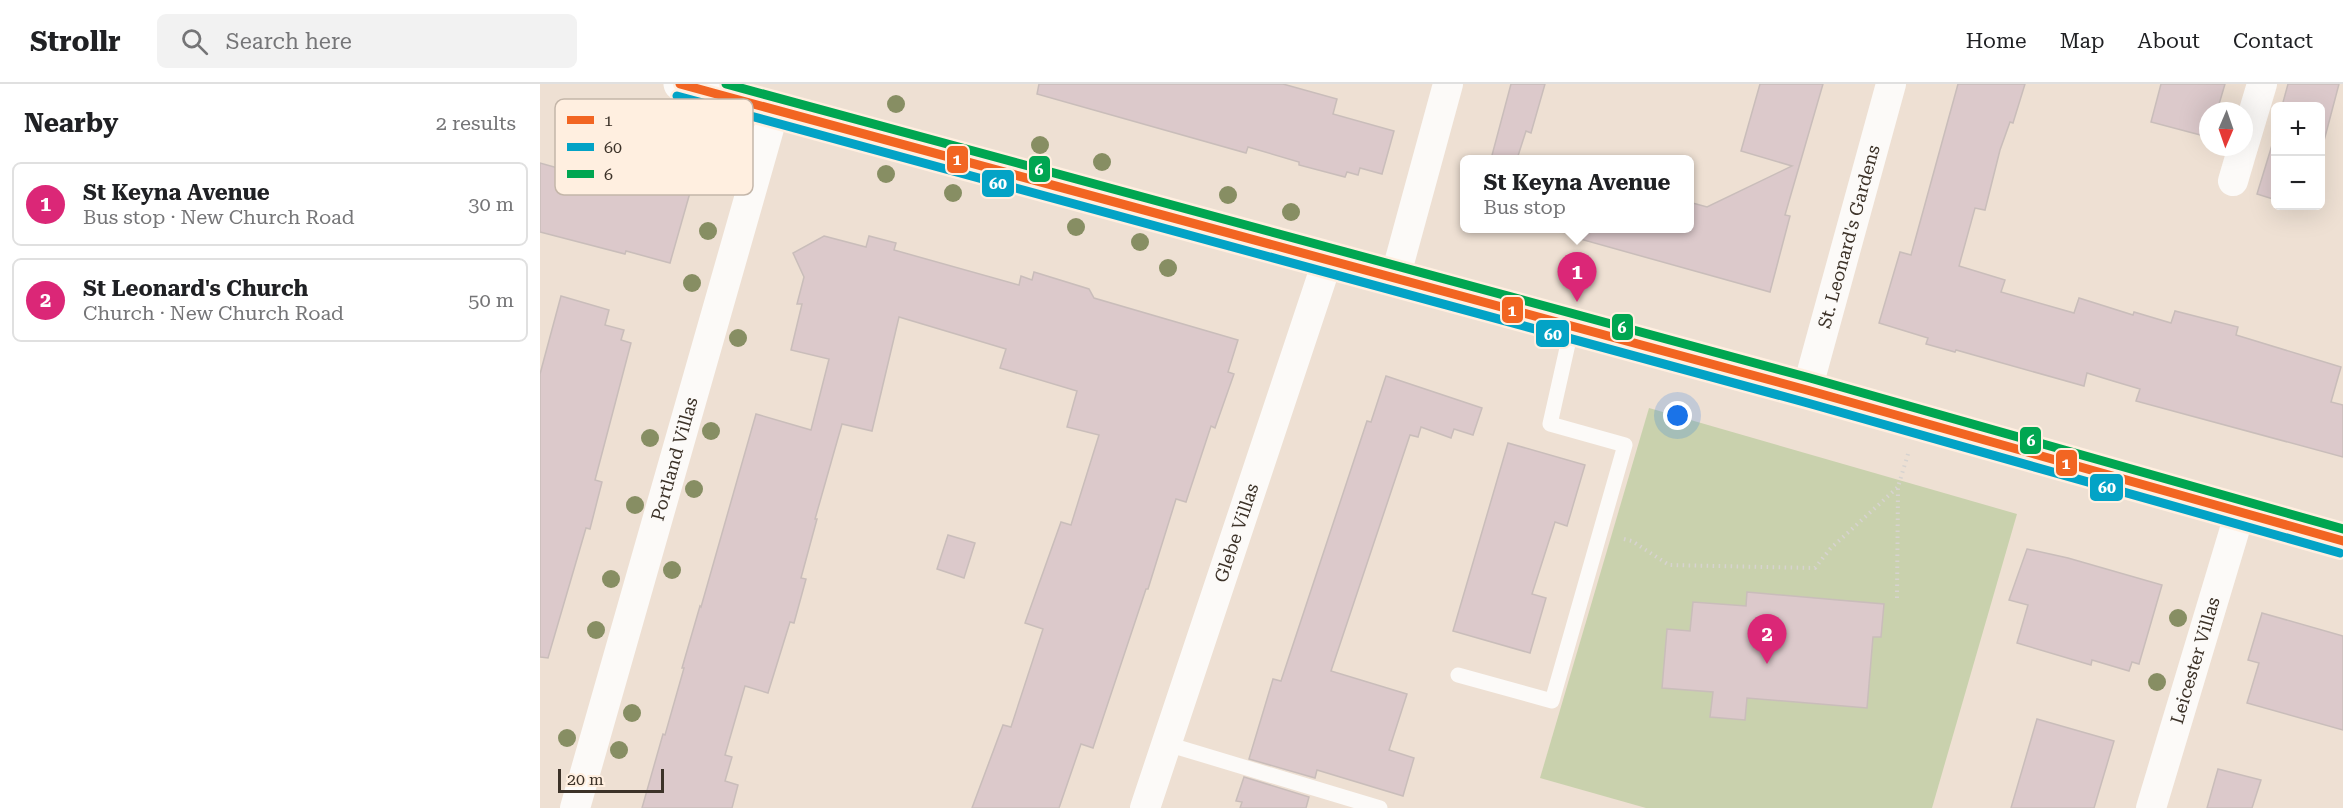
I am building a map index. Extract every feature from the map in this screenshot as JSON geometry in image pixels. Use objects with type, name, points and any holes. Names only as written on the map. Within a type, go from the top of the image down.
[{"type":"main road","points":[[680,84],[713,88],[742,99]]},
{"type":"main road","points":[[753,103],[774,111],[1807,390],[2343,541]]},
{"type":"street","points":[[1395,278],[1448,84]]},
{"type":"street","name":"St. Leonard's Gardens","points":[[1807,390],[1892,84]]},
{"type":"street","points":[[2253,113],[2262,84]]},
{"type":"street","name":"Portland Villas","points":[[753,185],[774,111]]},
{"type":"street","points":[[2233,181],[2240,156]]},
{"type":"street","name":"Portland Villas","points":[[575,808],[750,195]]},
{"type":"street","name":"Glebe Villas","points":[[1145,808],[1328,259]]},
{"type":"street","name":"Leicester Villas","points":[[2151,808],[2240,512]]},
{"type":"lane","points":[[1458,675],[1552,701],[1625,445],[1550,424],[1572,326]]},
{"type":"lane","points":[[1167,744],[1380,808]]},
{"type":"path","points":[[1897,598],[1898,487],[1919,422]]},
{"type":"path","points":[[1600,532],[1632,541],[1669,565],[1815,568],[1830,549],[1898,487]]},
{"type":"green space","points":[[1649,408],[2017,514],[1932,808],[1646,808],[1540,778]]},
{"type":"building","points":[[1039,84],[1283,84],[1337,99],[1333,114],[1394,131],[1382,174],[1360,168],[1358,175],[1347,172],[1345,177],[1299,165],[1299,162],[1248,147],[1246,153],[1037,94]]},
{"type":"building","points":[[1511,84],[1545,84],[1531,133],[1526,131],[1518,155],[1492,155]]},
{"type":"building","points":[[1760,84],[1823,84],[1785,215],[1790,216],[1770,292],[1573,237],[1573,233],[1694,233],[1694,203],[1707,207],[1792,166],[1741,151]]},
{"type":"building","points":[[1958,84],[2025,84],[2013,123],[2010,122],[2000,150],[1985,210],[1975,208],[1959,266],[2005,280],[2001,292],[2074,313],[2079,298],[2133,315],[2134,312],[2171,323],[2175,311],[2238,327],[2236,335],[2341,367],[2331,402],[2343,405],[2343,457],[2136,401],[2140,389],[2087,373],[2084,386],[1956,350],[1955,352],[1926,344],[1928,338],[1879,323],[1900,252],[1911,255]]},
{"type":"building","points":[[2161,84],[2225,84],[2220,102],[2199,102],[2199,135],[2151,122]]},
{"type":"building","points":[[2288,84],[2339,84],[2325,137],[2325,102],[2283,102]]},
{"type":"building","points":[[2271,148],[2271,198],[2257,194]]},
{"type":"building","points":[[540,163],[555,167],[555,195],[689,195],[670,263],[540,232]]},
{"type":"building","points":[[824,236],[866,247],[869,236],[896,243],[894,250],[1019,285],[1021,276],[1032,280],[1034,272],[1089,289],[1094,298],[1238,340],[1228,372],[1234,374],[1215,428],[1211,426],[1186,502],[1176,499],[1148,589],[1146,589],[1093,748],[1081,744],[1059,808],[972,808],[1003,725],[1011,727],[1043,629],[1025,623],[1061,522],[1071,525],[1099,435],[1067,427],[1077,391],[1000,368],[1006,349],[899,317],[872,431],[842,424],[815,519],[817,519],[801,578],[806,579],[794,623],[790,622],[768,693],[745,686],[725,755],[732,757],[725,781],[738,785],[732,808],[642,808],[663,734],[665,735],[684,668],[682,668],[756,414],[811,430],[829,359],[791,350],[802,304],[797,304],[804,277],[793,253]]},
{"type":"building","points":[[561,296],[609,310],[605,325],[624,330],[621,340],[631,343],[595,480],[602,482],[590,529],[586,528],[548,658],[540,657],[540,374]]},
{"type":"building","points":[[1386,376],[1482,408],[1473,435],[1454,429],[1451,438],[1421,427],[1418,437],[1410,435],[1331,671],[1407,694],[1389,750],[1414,758],[1403,796],[1317,770],[1315,778],[1249,759],[1273,679],[1281,681],[1367,421],[1371,422]]},
{"type":"building","points":[[1508,443],[1585,465],[1567,526],[1555,522],[1532,594],[1546,598],[1530,653],[1453,631]]},
{"type":"building","points":[[948,535],[975,543],[964,578],[937,569]]},
{"type":"building","points":[[2027,549],[2068,558],[2162,585],[2139,664],[2132,662],[2129,671],[2092,660],[2091,665],[2017,643],[2028,605],[2009,600]]},
{"type":"building","points":[[1747,592],[1884,604],[1881,637],[1873,637],[1867,708],[1747,698],[1745,720],[1710,717],[1713,692],[1662,688],[1667,629],[1690,631],[1693,602],[1746,606]]},
{"type":"building","points":[[2262,613],[2343,636],[2343,730],[2247,703],[2259,663],[2248,660]]},
{"type":"building","points":[[2037,719],[2114,741],[2094,808],[2011,808]]},
{"type":"building","points":[[2218,769],[2261,780],[2252,808],[2207,808]]},
{"type":"building","points":[[1244,777],[1309,797],[1306,808],[1240,808],[1242,802],[1236,801]]},
{"type":"transit line","name":"1","points":[[680,84],[735,99]]},
{"type":"transit line","name":"6","points":[[726,84],[1810,378],[2343,529]]},
{"type":"transit line","name":"60","points":[[677,96],[688,99]]},
{"type":"transit line","name":"1","points":[[753,104],[1807,390],[2343,541]]},
{"type":"transit line","name":"60","points":[[753,117],[1804,402],[2340,553]]},
{"type":"place","name":"St Keyna Avenue","points":[[1577,302]]},
{"type":"place","name":"St Leonard's Church","points":[[1767,664]]}]
